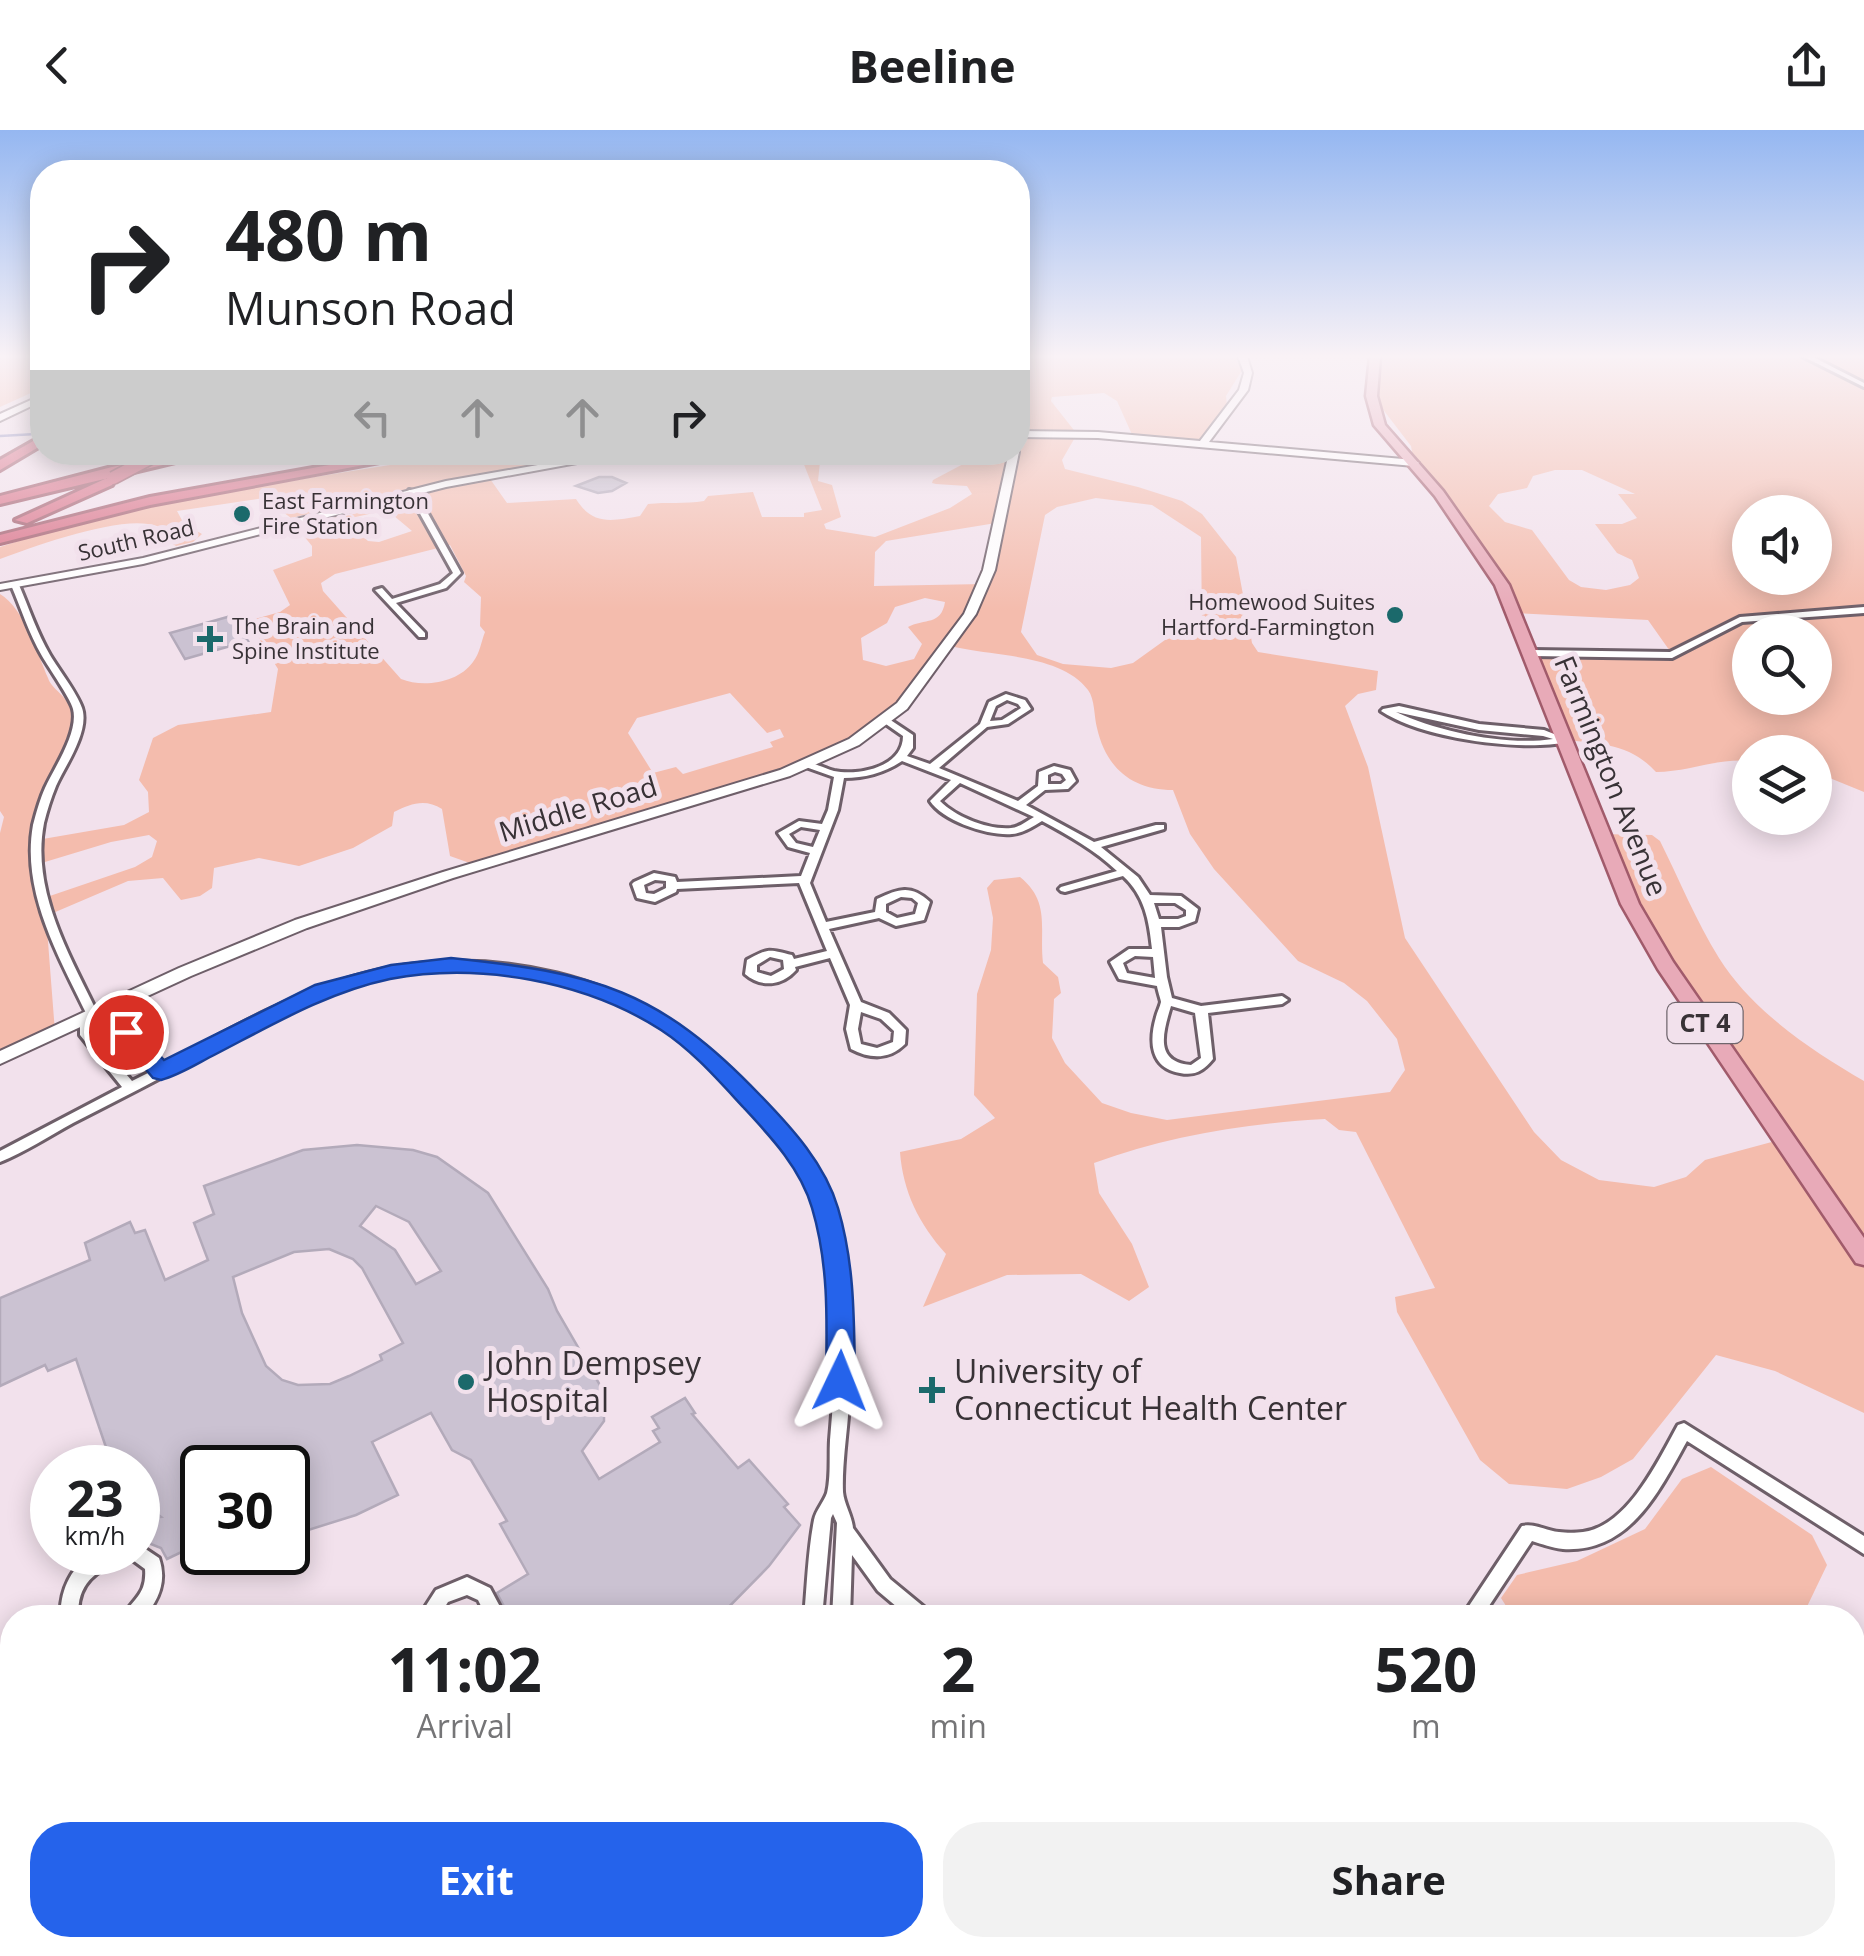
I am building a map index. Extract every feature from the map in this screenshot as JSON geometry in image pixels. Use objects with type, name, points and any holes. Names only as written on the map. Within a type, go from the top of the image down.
[{"type":"highway","points":[[0,470],[30,449]]},
{"type":"highway","points":[[0,470],[30,456]]},
{"type":"highway","points":[[0,528],[138,465]]},
{"type":"highway","points":[[0,500],[145,465]]},
{"type":"highway","points":[[0,539],[160,498],[351,465]]},
{"type":"main road","points":[[1163,441],[1317,462],[1389,466],[1414,463]]},
{"type":"main road","points":[[1202,445],[1204,441]]},
{"type":"main road","name":"Farmington Avenue","points":[[1391,441],[1414,463],[1502,585],[1532,653],[1617,878],[1646,932],[1864,1256]]},
{"type":"main road","name":"South Road","points":[[0,587],[143,561],[412,492],[560,465]]},
{"type":"main road","name":"Middle Road","points":[[0,1058],[212,960],[328,914],[806,764],[854,742],[886,720],[922,683],[979,599],[993,556],[1011,465]]},
{"type":"street","points":[[391,602],[443,586],[457,573],[412,492]]},
{"type":"street","points":[[15,585],[42,652],[78,709],[77,729],[41,815],[34,866],[46,916],[93,1015]]},
{"type":"street","points":[[379,590],[422,635]]},
{"type":"street","points":[[1532,653],[1672,655],[1740,620],[1864,610]]},
{"type":"street","points":[[1399,709],[1479,727],[1544,733],[1564,740],[1545,744],[1475,736],[1401,720],[1386,710],[1399,709]]},
{"type":"street","points":[[806,764],[839,776],[876,771],[901,757],[908,748],[908,734],[886,720]]},
{"type":"street","points":[[932,768],[984,726]]},
{"type":"street","points":[[901,757],[1018,805],[1093,846],[1125,872],[1148,899],[1154,923],[1160,983],[1167,1001],[1156,1029],[1159,1054],[1180,1070],[1194,1070],[1207,1059],[1201,1010]]},
{"type":"street","points":[[839,776],[833,810],[804,880],[856,1005],[852,1029],[856,1046],[870,1054],[899,1044],[900,1030],[894,1022],[856,1005]]},
{"type":"street","points":[[958,779],[935,801],[944,814],[1006,832],[1040,817]]},
{"type":"street","points":[[1018,805],[1042,787]]},
{"type":"street","points":[[814,850],[792,845],[783,834],[800,824],[825,827]]},
{"type":"street","points":[[1093,846],[1160,827]]},
{"type":"street","points":[[1065,889],[1125,872]]},
{"type":"street","points":[[674,886],[804,880]]},
{"type":"street","points":[[1148,899],[1177,898],[1192,909],[1192,918],[1185,922],[1154,923]]},
{"type":"street","points":[[822,927],[880,914]]},
{"type":"street","points":[[1158,953],[1133,952],[1116,962],[1123,976],[1160,983]]},
{"type":"street","points":[[791,964],[833,953]]},
{"type":"street","points":[[0,1157],[311,995],[374,975],[427,967],[483,966],[564,980],[625,1001],[671,1026],[720,1066],[784,1136],[807,1168],[824,1204],[843,1298],[835,1495],[823,1517],[813,1605]]},
{"type":"street","points":[[1167,1001],[1201,1010],[1282,1000]]},
{"type":"street","points":[[93,1015],[114,1019],[161,1072]]},
{"type":"street","points":[[93,1015],[86,1035],[130,1088]]},
{"type":"street","points":[[1479,1605],[1528,1532],[1576,1543],[1597,1540],[1616,1530],[1640,1501],[1684,1430],[1864,1546]]},
{"type":"street","points":[[835,1495],[842,1508],[845,1530],[842,1605]]},
{"type":"street","points":[[845,1530],[884,1585],[908,1605]]},
{"type":"street","points":[[70,1605],[70,1597],[82,1575]]},
{"type":"street","points":[[143,1605],[155,1582],[154,1575]]},
{"type":"street","points":[[436,1605],[442,1596],[467,1586],[484,1594],[490,1605]]},
{"type":"shaded area","points":[[1030,441],[1073,441],[1062,460],[1065,469],[1182,501],[1202,514],[1236,557],[1252,643],[1258,652],[1378,671],[1376,690],[1358,694],[1345,706],[1368,767],[1405,938],[1534,1132],[1561,1160],[1599,1180],[1654,1187],[1686,1177],[1705,1160],[1786,1138],[1688,998],[1599,834],[1652,835],[1660,841],[1719,958],[1748,995],[1784,1028],[1864,1081],[1864,1413],[1775,1371],[1716,1355],[1633,1459],[1601,1477],[1567,1489],[1509,1484],[1480,1460],[1397,1312],[1395,1297],[1435,1288],[1356,1132],[1339,1130],[1325,1119],[1208,1132],[1094,1163],[1099,1193],[1132,1244],[1149,1287],[1129,1301],[1081,1274],[1007,1275],[923,1307],[946,1254],[914,1207],[900,1152],[961,1139],[995,1118],[974,1095],[977,994],[991,950],[993,918],[987,888],[994,880],[1020,877],[1036,896],[1042,917],[1043,963],[1058,977],[1061,993],[1054,999],[1052,1038],[1065,1063],[1102,1103],[1167,1120],[1390,1092],[1405,1070],[1397,1039],[1367,1001],[1344,983],[1298,961],[1214,869],[1190,834],[1173,790],[1133,781],[1114,765],[1101,742],[1088,690],[1064,671],[1014,656],[949,646],[886,720],[785,773],[478,866],[450,856],[442,809],[424,803],[394,812],[392,826],[353,848],[299,866],[259,858],[214,868],[212,888],[200,896],[181,900],[163,878],[128,881],[46,916],[55,1032],[0,1058],[0,833],[4,817],[0,811],[0,594],[23,621],[50,682],[71,710],[78,711],[37,840],[124,825],[149,812],[148,792],[139,780],[153,738],[178,725],[271,712],[278,669],[248,621],[290,605],[273,570],[312,556],[312,546],[294,524],[488,476],[507,503],[576,499],[589,514],[604,520],[640,516],[648,504],[697,502],[708,496],[753,492],[762,517],[804,517],[804,513],[822,510],[804,465],[820,465],[818,481],[832,485],[841,517],[824,524],[826,529],[875,537],[950,508],[972,494],[967,486],[936,484],[933,480],[961,465],[1030,465]],"holes":[[[1096,498],[1152,505],[1201,537],[1202,627],[1165,640],[1133,663],[1111,668],[1063,664],[1037,655],[1021,632],[1045,515],[1057,507]],[[387,510],[412,531],[379,542],[368,541],[348,523],[351,518]],[[996,523],[985,584],[874,586],[875,552],[886,541]],[[450,545],[466,576],[464,582],[481,597],[480,626],[485,632],[473,662],[449,679],[429,683],[401,679],[323,591],[321,583],[335,574]],[[925,598],[945,602],[936,618],[908,627],[922,644],[914,659],[886,666],[863,660],[861,638],[887,623],[895,607]],[[730,693],[767,733],[780,729],[784,737],[770,742],[773,747],[683,774],[676,767],[653,773],[628,733],[637,718]],[[149,835],[157,841],[152,857],[135,867],[41,899],[35,865]]]},
{"type":"shaded area","points":[[1159,441],[1204,441],[1202,445]]},
{"type":"shaded area","points":[[1407,441],[1864,441],[1864,792],[1832,779],[1832,735],[1732,735],[1732,761],[1656,772],[1625,750],[1564,740],[1532,653],[1672,654],[1648,620],[1515,613],[1414,463]],"holes":[[[1555,470],[1582,470],[1635,494],[1618,494],[1637,518],[1622,524],[1595,524],[1617,553],[1632,560],[1639,578],[1630,585],[1606,590],[1581,587],[1569,580],[1532,530],[1505,522],[1489,506],[1498,494],[1527,488],[1533,476]]]},
{"type":"shaded area","points":[[391,465],[544,465],[405,491],[291,518],[264,498],[177,511],[184,524],[202,534],[193,542],[176,546],[171,543],[178,536],[156,526],[133,523],[74,534],[0,559],[0,547],[57,530],[231,491]]},
{"type":"shaded area","points":[[1711,1467],[1812,1535],[1827,1565],[1808,1605],[1505,1605],[1501,1598],[1517,1575],[1577,1561],[1645,1529],[1682,1479]]},
{"type":"building","points":[[599,477],[626,483],[598,493],[576,486]]},
{"type":"building","name":"The Brain and Spine Institute","points":[[231,616],[248,641],[185,659],[170,633]]},
{"type":"building","name":"John Dempsey Hospital","points":[[357,1145],[413,1150],[437,1157],[488,1193],[548,1289],[604,1392],[604,1421],[582,1451],[599,1479],[660,1442],[653,1431],[659,1428],[652,1417],[685,1398],[695,1413],[692,1414],[738,1468],[749,1460],[788,1504],[784,1507],[800,1525],[769,1566],[731,1605],[503,1605],[497,1593],[528,1574],[500,1524],[507,1521],[471,1460],[452,1450],[431,1413],[372,1442],[398,1495],[356,1515],[310,1529],[310,1445],[180,1445],[180,1553],[167,1559],[160,1548],[160,1445],[105,1445],[76,1359],[48,1371],[45,1365],[0,1386],[0,1298],[90,1260],[85,1243],[130,1222],[135,1233],[145,1230],[165,1280],[208,1260],[194,1223],[214,1214],[204,1186],[303,1150]],"holes":[[[376,1206],[409,1222],[441,1271],[416,1284],[395,1250],[360,1226]],[[329,1249],[353,1259],[362,1268],[403,1343],[380,1355],[382,1360],[330,1384],[298,1385],[282,1380],[266,1366],[242,1313],[233,1277],[294,1252]]]},
{"type":"place","name":"East Farmington Fire Station","points":[[242,514]]},
{"type":"place","name":"Homewood Suites Hartford-Farmington","points":[[1395,615]]},
{"type":"place","name":"The Brain and Spine Institute","points":[[210,639]]},
{"type":"place","name":"John Dempsey Hospital","points":[[466,1382]]},
{"type":"place","name":"University of Connecticut Health Center","points":[[932,1390]]},
{"type":"route","points":[[126,1032],[161,1072],[302,998],[362,978],[427,967],[483,966],[537,974],[593,988],[637,1007],[689,1038],[709,1055],[778,1128],[807,1168],[824,1204],[841,1276],[840,1381]]}]
